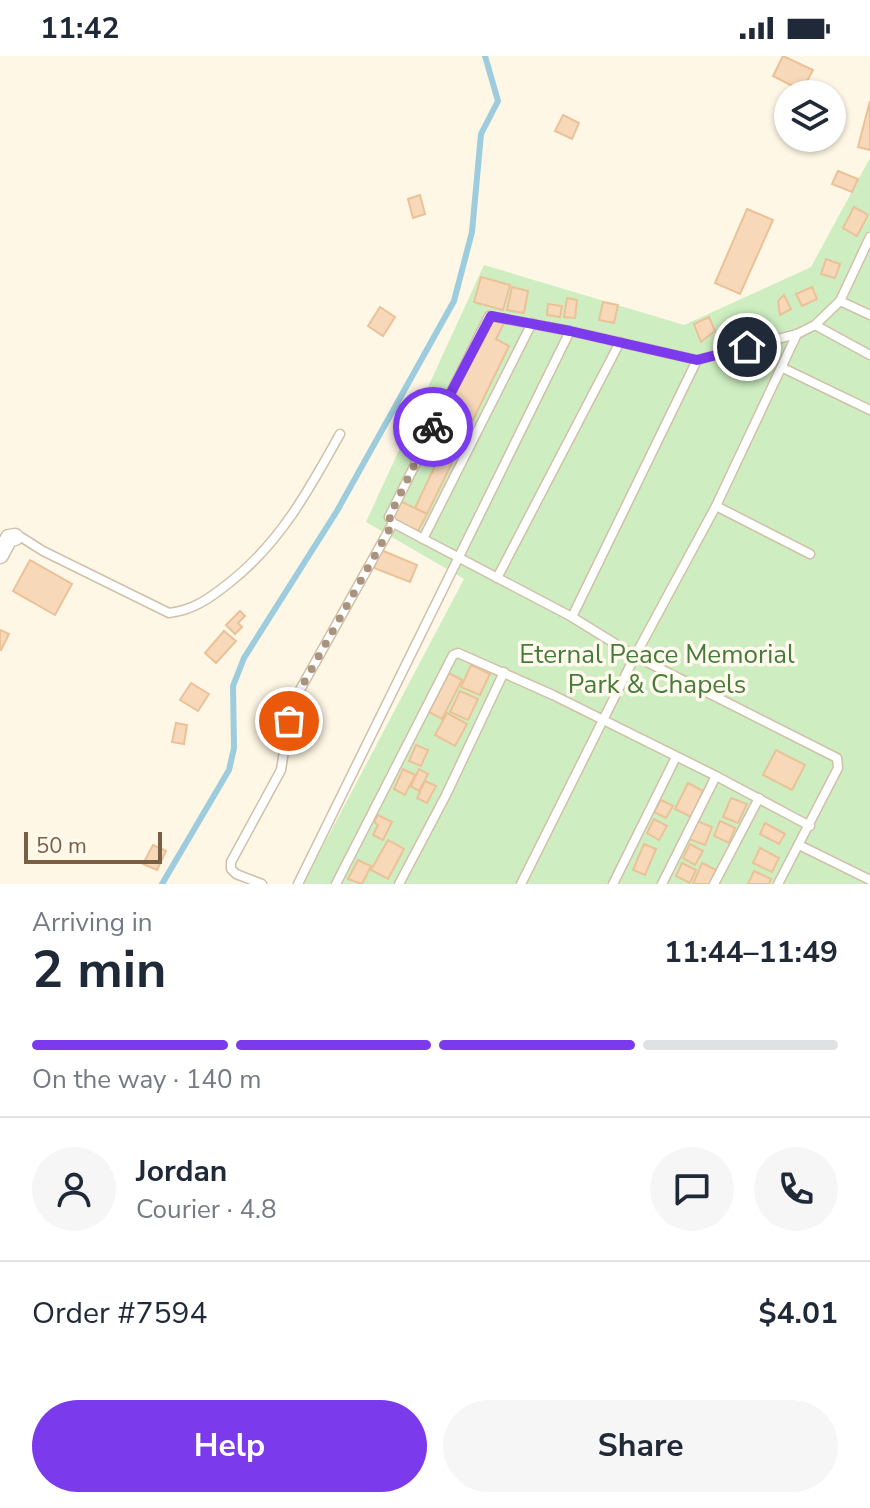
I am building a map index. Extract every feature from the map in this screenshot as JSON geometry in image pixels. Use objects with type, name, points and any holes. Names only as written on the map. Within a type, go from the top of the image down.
[{"type":"street","points":[[0,555],[9,538],[15,537]]},
{"type":"lane","points":[[778,884],[838,768],[837,758],[635,656],[572,617],[393,523],[389,517],[491,316],[697,360],[797,334],[815,325],[840,301],[870,237]]},
{"type":"lane","points":[[840,301],[870,315]]},
{"type":"lane","points":[[423,539],[532,323]]},
{"type":"lane","points":[[815,325],[870,355]]},
{"type":"lane","points":[[298,884],[570,331]]},
{"type":"lane","points":[[521,884],[635,656],[716,506],[797,334]]},
{"type":"lane","points":[[497,578],[620,342]]},
{"type":"lane","points":[[572,617],[697,360]]},
{"type":"lane","points":[[783,368],[870,410]]},
{"type":"lane","points":[[15,537],[21,537],[43,551],[169,613],[185,611],[207,600],[252,565],[299,507],[340,434]]},
{"type":"lane","points":[[716,506],[810,554]]},
{"type":"lane","points":[[262,884],[236,874],[231,869],[231,862],[281,770],[291,706],[393,523]]},
{"type":"lane","points":[[336,884],[453,655],[464,654],[504,672],[716,776],[810,826]]},
{"type":"lane","points":[[399,884],[446,795],[504,672]]},
{"type":"lane","points":[[613,884],[676,757]]},
{"type":"lane","points":[[662,884],[716,776]]},
{"type":"lane","points":[[714,884],[759,798]]},
{"type":"lane","points":[[799,845],[870,880]]},
{"type":"green space","name":"Eternal Peace Memorial Park & Chapels","points":[[870,158],[870,884],[303,884],[464,579],[366,522],[484,265],[684,325],[811,267]]},
{"type":"building","points":[[783,56],[813,70],[808,80],[781,80],[773,76]]},
{"type":"building","points":[[870,101],[870,150],[858,147]]},
{"type":"building","points":[[563,115],[579,123],[572,139],[555,131]]},
{"type":"building","points":[[838,171],[858,179],[852,192],[832,184]]},
{"type":"building","points":[[420,195],[425,214],[413,218],[408,199]]},
{"type":"building","points":[[854,207],[868,215],[857,236],[843,228]]},
{"type":"building","points":[[747,209],[773,220],[740,294],[715,283]]},
{"type":"building","points":[[826,259],[840,264],[835,278],[821,274]]},
{"type":"building","points":[[481,277],[510,285],[503,310],[474,302]]},
{"type":"building","points":[[512,287],[528,291],[524,313],[507,310]]},
{"type":"building","points":[[812,287],[817,299],[802,306],[796,294]]},
{"type":"building","points":[[784,295],[791,309],[780,315],[778,301]]},
{"type":"building","points":[[567,298],[577,300],[575,318],[564,317]]},
{"type":"building","points":[[603,302],[618,305],[614,323],[599,320]]},
{"type":"building","points":[[548,304],[562,306],[560,317],[547,315]]},
{"type":"building","points":[[380,307],[395,317],[383,336],[368,326]]},
{"type":"building","points":[[491,317],[504,323],[496,339],[509,346],[427,514],[415,508],[464,405],[451,399]]},
{"type":"building","points":[[709,317],[715,331],[701,342],[694,324]]},
{"type":"building","points":[[400,501],[427,514],[418,531],[392,519]]},
{"type":"building","points":[[381,550],[417,565],[410,582],[374,568]]},
{"type":"building","points":[[30,560],[72,584],[55,615],[13,591]]},
{"type":"building","points":[[240,611],[245,616],[238,623],[242,627],[235,634],[226,625]]},
{"type":"building","points":[[0,630],[9,634],[1,650],[0,649]]},
{"type":"building","points":[[224,631],[236,641],[216,663],[205,653]]},
{"type":"building","points":[[471,665],[490,674],[480,695],[461,687]]},
{"type":"building","points":[[449,673],[462,680],[442,719],[429,712]]},
{"type":"building","points":[[191,683],[209,694],[198,711],[180,700]]},
{"type":"building","points":[[460,691],[478,699],[468,720],[450,712]]},
{"type":"building","points":[[447,713],[467,724],[455,746],[435,735]]},
{"type":"building","points":[[176,723],[187,725],[184,744],[172,742]]},
{"type":"building","points":[[416,745],[428,750],[421,766],[409,761]]},
{"type":"building","points":[[776,750],[805,765],[792,790],[763,775]]},
{"type":"building","points":[[403,769],[415,775],[405,795],[394,789]]},
{"type":"building","points":[[419,769],[428,774],[419,791],[411,786]]},
{"type":"building","points":[[425,781],[436,786],[427,803],[417,798]]},
{"type":"building","points":[[688,783],[703,791],[691,817],[675,809]]},
{"type":"building","points":[[731,798],[747,804],[738,823],[723,817]]},
{"type":"building","points":[[661,800],[673,806],[666,818],[654,812]]},
{"type":"building","points":[[378,815],[392,822],[383,840],[373,835],[378,825],[374,822]]},
{"type":"building","points":[[654,819],[667,826],[659,840],[647,833]]},
{"type":"building","points":[[697,821],[712,827],[705,845],[689,839]]},
{"type":"building","points":[[720,821],[735,828],[729,843],[714,836]]},
{"type":"building","points":[[765,823],[785,834],[779,844],[760,834]]},
{"type":"building","points":[[388,840],[404,849],[388,879],[371,870]]},
{"type":"building","points":[[644,844],[656,849],[645,875],[633,870]]},
{"type":"building","points":[[690,844],[703,851],[695,865],[683,858]]},
{"type":"building","points":[[153,845],[166,851],[157,870],[143,864]]},
{"type":"building","points":[[760,848],[779,858],[772,872],[753,863]]},
{"type":"building","points":[[358,860],[371,866],[362,884],[348,879]]},
{"type":"building","points":[[682,863],[696,870],[690,883],[676,876]]},
{"type":"building","points":[[702,863],[716,870],[710,884],[693,884]]},
{"type":"building","points":[[754,871],[771,879],[769,884],[748,884]]},
{"type":"waterway","points":[[162,884],[229,770],[234,748],[233,686],[244,658],[337,511],[454,301],[472,232],[481,134],[498,101],[485,56]]},
{"type":"way so far","points":[[289,721],[291,706],[393,523],[389,517],[433,427]]},
{"type":"route","points":[[433,427],[491,316],[697,360],[747,347]]}]
